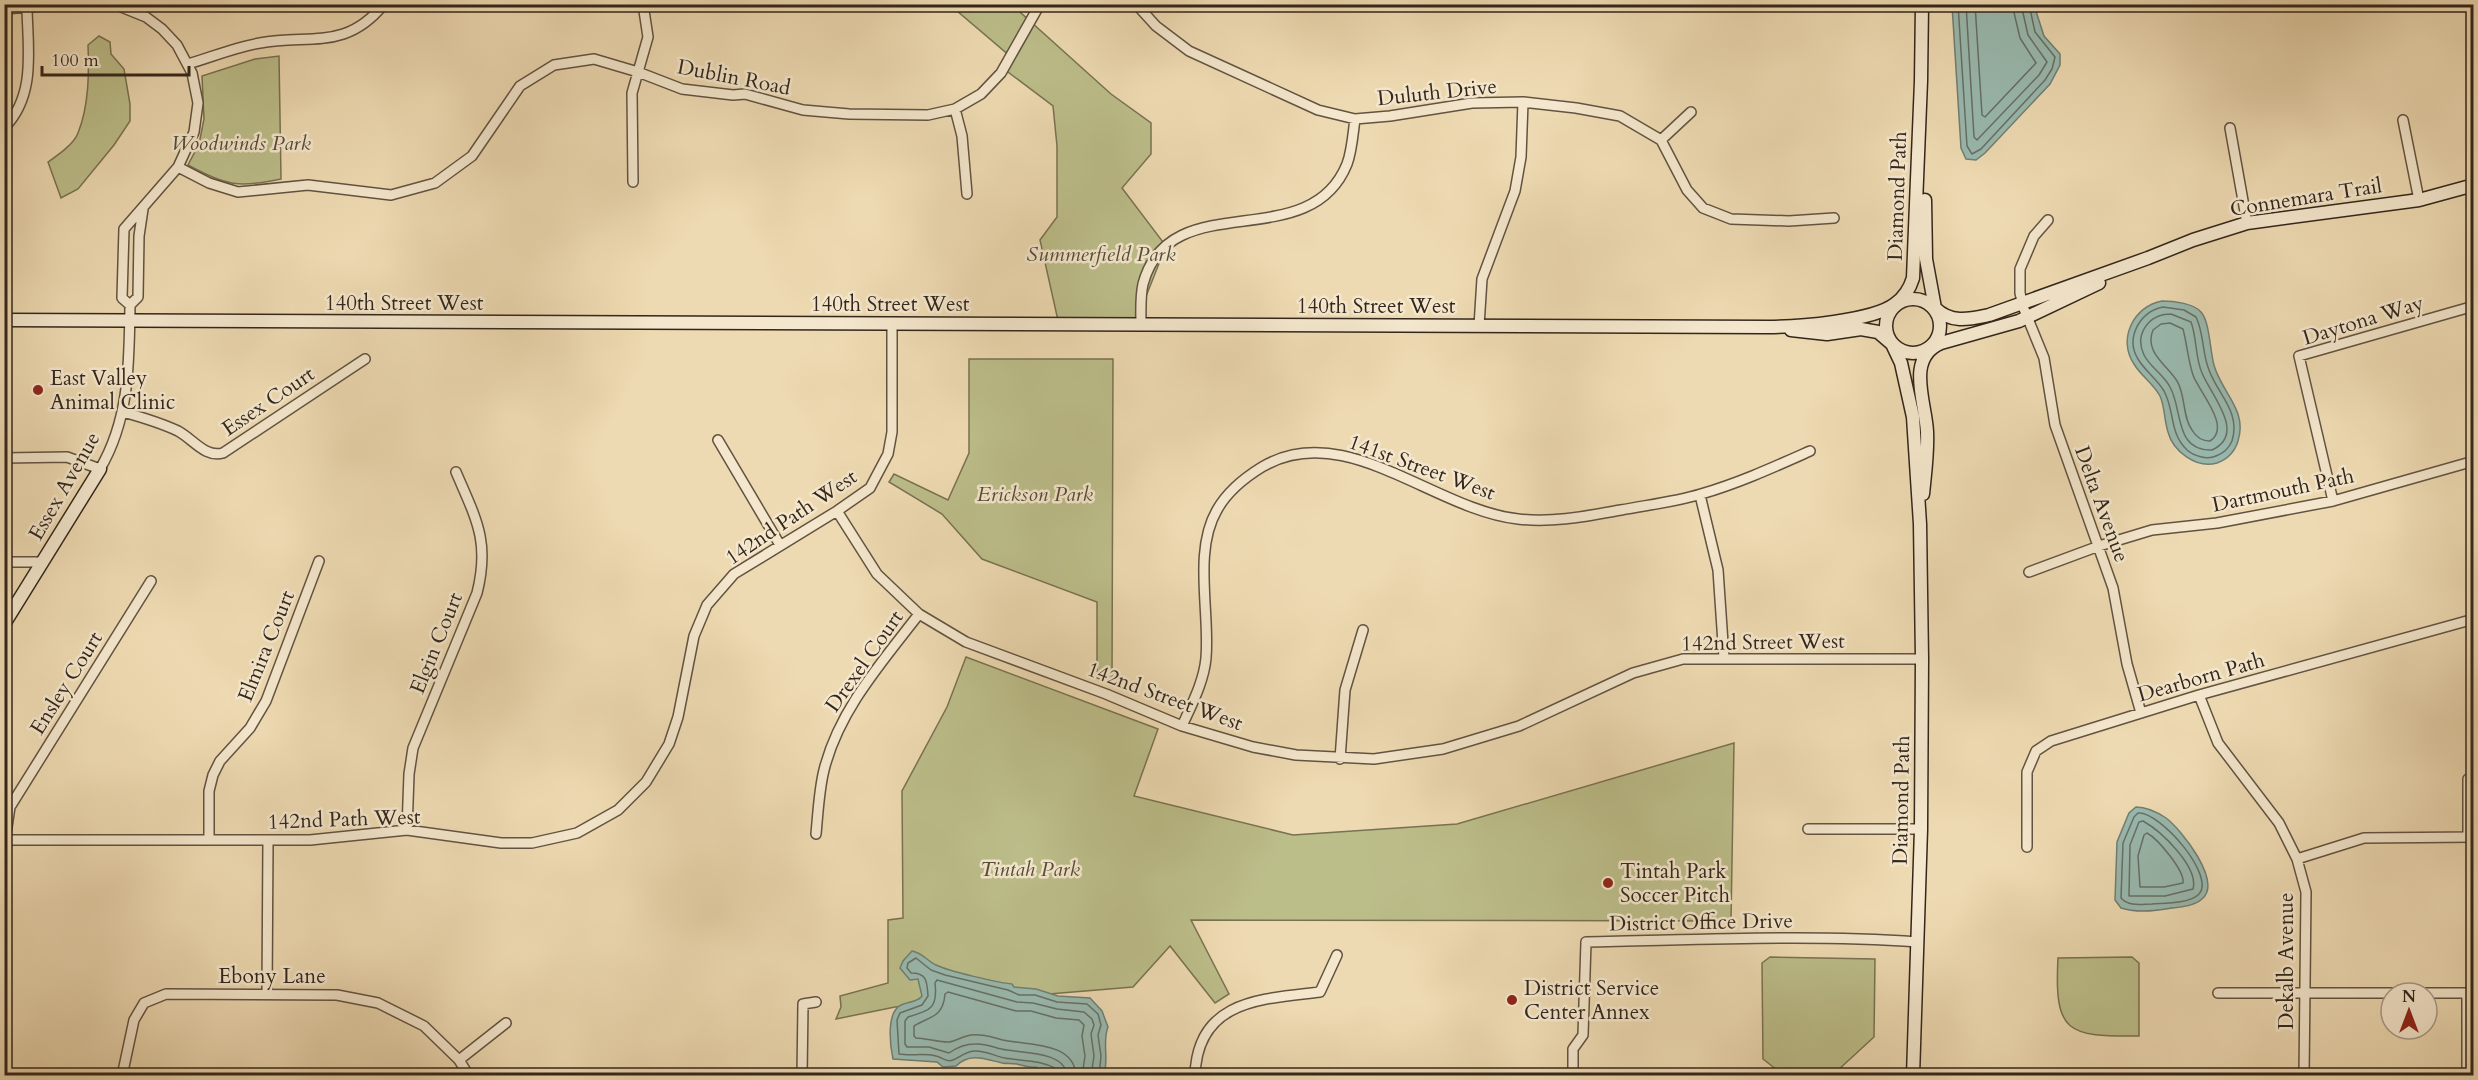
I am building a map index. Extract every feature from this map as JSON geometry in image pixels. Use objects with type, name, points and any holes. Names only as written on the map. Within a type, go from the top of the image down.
[{"type":"street","points":[[4,9],[68,4]]},
{"type":"street","points":[[114,4],[136,12],[155,23],[177,45],[188,64],[197,93],[197,112],[191,142],[178,167],[124,229],[122,298],[130,305],[138,297],[139,236],[143,208]]},
{"type":"street","points":[[188,64],[259,43],[331,39],[364,24],[384,4]]},
{"type":"street","points":[[633,182],[632,93],[648,37],[643,4]]},
{"type":"street","name":"Dublin Road","points":[[178,167],[209,183],[238,192],[308,185],[391,195],[435,183],[472,156],[520,86],[554,65],[594,58],[682,89],[732,95],[745,94],[780,105],[814,111],[928,115],[955,109],[981,94],[1001,73],[1040,4]]},
{"type":"street","name":"Duluth Drive","points":[[1136,4],[1156,26],[1189,51],[1318,110],[1355,119],[1472,104],[1523,102],[1620,116],[1660,140]]},
{"type":"street","name":"Diamond Path","points":[[1913,1076],[1921,829],[1920,524],[1913,417],[1906,379],[1888,336],[1886,322],[1887,314],[1910,287],[1915,265],[1922,4]]},
{"type":"street","points":[[4,128],[16,114],[27,86],[27,9]]},
{"type":"street","name":"Diamond Path","points":[[1920,524],[1927,434],[1919,377],[1924,356],[1936,341],[1939,328],[1926,259],[1921,81]]},
{"type":"street","points":[[1479,326],[1482,279],[1515,191],[1521,157],[1523,102]]},
{"type":"street","points":[[955,109],[962,136],[967,194]]},
{"type":"street","points":[[1691,112],[1660,140],[1687,190],[1703,208],[1731,219],[1789,221],[1834,218]]},
{"type":"street","points":[[1141,325],[1143,285],[1160,252],[1174,239],[1192,230],[1215,224],[1288,215],[1307,208],[1337,181],[1347,163],[1355,119]]},
{"type":"street","points":[[2403,120],[2420,200]]},
{"type":"street","points":[[2230,128],[2247,223]]},
{"type":"street","name":"Connemara Trail","points":[[1931,347],[2193,240],[2247,223],[2420,200],[2474,185]]},
{"type":"street","name":"Delta Avenue","points":[[2048,220],[2034,236],[2020,269],[2025,309],[2044,358],[2055,425],[2113,588],[2127,664],[2141,713]]},
{"type":"street","points":[[1894,305],[1915,299],[1929,302],[1935,308]]},
{"type":"street","name":"Essex Avenue","points":[[4,624],[112,446],[123,412],[129,378],[130,305]]},
{"type":"street","name":"140th Street West","points":[[4,320],[1775,327],[1844,320],[1894,305]]},
{"type":"street","name":"Daytona Way","points":[[2332,501],[2299,356],[2474,306]]},
{"type":"street","name":"Connemara Trail","points":[[1935,308],[1940,313],[1963,321],[2025,309]]},
{"type":"street","name":"142nd Path West","points":[[4,840],[310,840],[408,830],[501,843],[532,843],[577,833],[618,810],[646,782],[669,744],[678,717],[694,636],[707,605],[734,574],[837,511],[870,488],[888,454],[892,432],[892,324]]},
{"type":"street","name":"140th Street West","points":[[1775,327],[1827,334],[1868,330],[1878,332],[1892,344]]},
{"type":"street","points":[[1892,344],[1899,350],[1910,353],[1920,353],[1931,347]]},
{"type":"street","name":"Essex Court","points":[[123,412],[178,431],[204,450],[217,455],[365,358]]},
{"type":"street","points":[[718,440],[780,545]]},
{"type":"street","name":"141st Street West","points":[[1182,726],[1196,695],[1206,658],[1205,548],[1215,513],[1224,498],[1234,488],[1252,473],[1273,461],[1295,453],[1318,451],[1355,458],[1465,507],[1518,519],[1571,519],[1700,495],[1750,478],[1810,451]]},
{"type":"street","points":[[4,458],[67,458],[100,469]]},
{"type":"street","name":"Dartmouth Path","points":[[2029,572],[2099,546],[2152,530],[2217,522],[2332,501],[2474,461]]},
{"type":"street","name":"Elgin Court","points":[[408,830],[409,774],[413,748],[477,593],[483,569],[480,527],[456,472]]},
{"type":"street","points":[[1700,495],[1718,570],[1724,658]]},
{"type":"street","name":"142nd Street West","points":[[837,511],[877,574],[919,614],[966,642],[1106,693],[1182,726],[1253,747],[1296,755],[1340,759],[1384,758],[1443,749],[1519,726],[1633,673],[1683,659],[1922,659]]},
{"type":"street","name":"Elmira Court","points":[[209,840],[209,791],[213,775],[220,761],[250,728],[266,701],[319,561]]},
{"type":"street","points":[[4,562],[43,562]]},
{"type":"street","name":"Ensley Court","points":[[4,840],[10,807],[151,580]]},
{"type":"street","name":"Drexel Court","points":[[816,834],[824,770],[839,726],[858,695],[919,614]]},
{"type":"street","name":"Dearborn Path","points":[[2027,847],[2027,772],[2036,751],[2051,741],[2199,695],[2474,619]]},
{"type":"street","points":[[1340,759],[1345,690],[1363,630]]},
{"type":"street","name":"Dekalb Avenue","points":[[2199,695],[2218,743],[2279,823],[2297,859],[2306,892],[2304,1076]]},
{"type":"street","points":[[2297,859],[2364,838],[2470,837],[2468,779]]},
{"type":"street","points":[[1808,829],[1921,829]]},
{"type":"street","points":[[267,994],[268,841]]},
{"type":"street","name":"District Office Drive","points":[[1573,1076],[1573,1049],[1583,1035],[1586,942],[1762,938],[1874,939],[1918,942]]},
{"type":"street","points":[[1195,1076],[1195,1060],[1208,1030],[1227,1012],[1248,1001],[1320,992],[1338,955]]},
{"type":"street","points":[[2218,993],[2470,993],[2466,1076]]},
{"type":"street","name":"Ebony Lane","points":[[122,1076],[134,1020],[144,1003],[166,994],[337,995],[378,1003],[424,1026],[459,1060],[469,1076]]},
{"type":"street","points":[[802,1076],[803,1004],[816,1002]]},
{"type":"street","points":[[459,1060],[506,1023]]},
{"type":"green space","name":"Summerfield Park","points":[[950,5],[1012,5],[1111,94],[1151,123],[1151,154],[1122,188],[1166,246],[1141,309],[1141,325],[1059,325],[1040,240],[1057,217],[1057,146],[1053,106],[1004,69],[1011,57]]},
{"type":"green space","points":[[99,36],[110,42],[111,54],[124,69],[130,104],[130,121],[114,145],[78,189],[61,198],[48,162],[61,153],[78,133],[86,101],[88,45]]},
{"type":"green space","name":"Woodwinds Park","points":[[279,56],[281,179],[254,184],[233,183],[213,177],[188,165],[199,144],[204,119],[202,76],[255,59]]},
{"type":"green space","name":"Erickson Park","points":[[969,359],[1113,359],[1112,683],[1097,678],[1097,602],[982,559],[942,514],[889,482],[894,474],[948,500],[969,453]]},
{"type":"green space","name":"Tintah Park","points":[[966,657],[1158,729],[1134,796],[1293,835],[1457,824],[1734,743],[1731,921],[1191,920],[1229,994],[1215,1003],[1170,946],[1133,987],[895,1007],[836,1019],[841,1007],[840,996],[888,983],[888,920],[903,918],[902,791],[947,707]]},
{"type":"green space","points":[[1770,957],[1875,959],[1874,1037],[1837,1071],[1777,1070],[1763,1059],[1762,963]]},
{"type":"green space","points":[[2132,957],[2139,963],[2139,1036],[2095,1035],[2081,1032],[2070,1026],[2063,1016],[2059,1002],[2058,958]]},
{"type":"water","points":[[1952,5],[2034,5],[2044,36],[2060,54],[2060,65],[2050,84],[1976,160],[1966,159],[1961,148]]},
{"type":"water","points":[[2162,301],[2188,305],[2201,312],[2206,323],[2217,375],[2237,410],[2240,430],[2237,445],[2228,457],[2217,463],[2194,461],[2186,457],[2175,446],[2168,432],[2160,396],[2137,368],[2129,354],[2127,344],[2131,325],[2143,309]]},
{"type":"water","points":[[2136,807],[2152,810],[2166,818],[2190,844],[2204,869],[2207,881],[2207,891],[2202,899],[2184,907],[2153,911],[2127,910],[2121,908],[2115,900],[2117,842],[2129,813]]},
{"type":"water","points":[[912,951],[936,965],[1012,984],[1014,987],[1036,989],[1058,996],[1090,998],[1102,1011],[1108,1027],[1104,1075],[1061,1075],[1047,1071],[1040,1072],[1036,1067],[1002,1063],[984,1058],[967,1059],[956,1066],[943,1067],[937,1062],[893,1059],[890,1029],[893,1014],[901,1005],[918,1000],[922,996],[918,979],[910,980],[900,968]]},
{"type":"place","name":"East Valley Animal Clinic","points":[[38,390]]},
{"type":"place","name":"Tintah Park Soccer Pitch","points":[[1608,883]]},
{"type":"place","name":"District Service Center Annex","points":[[1512,1000]]}]
